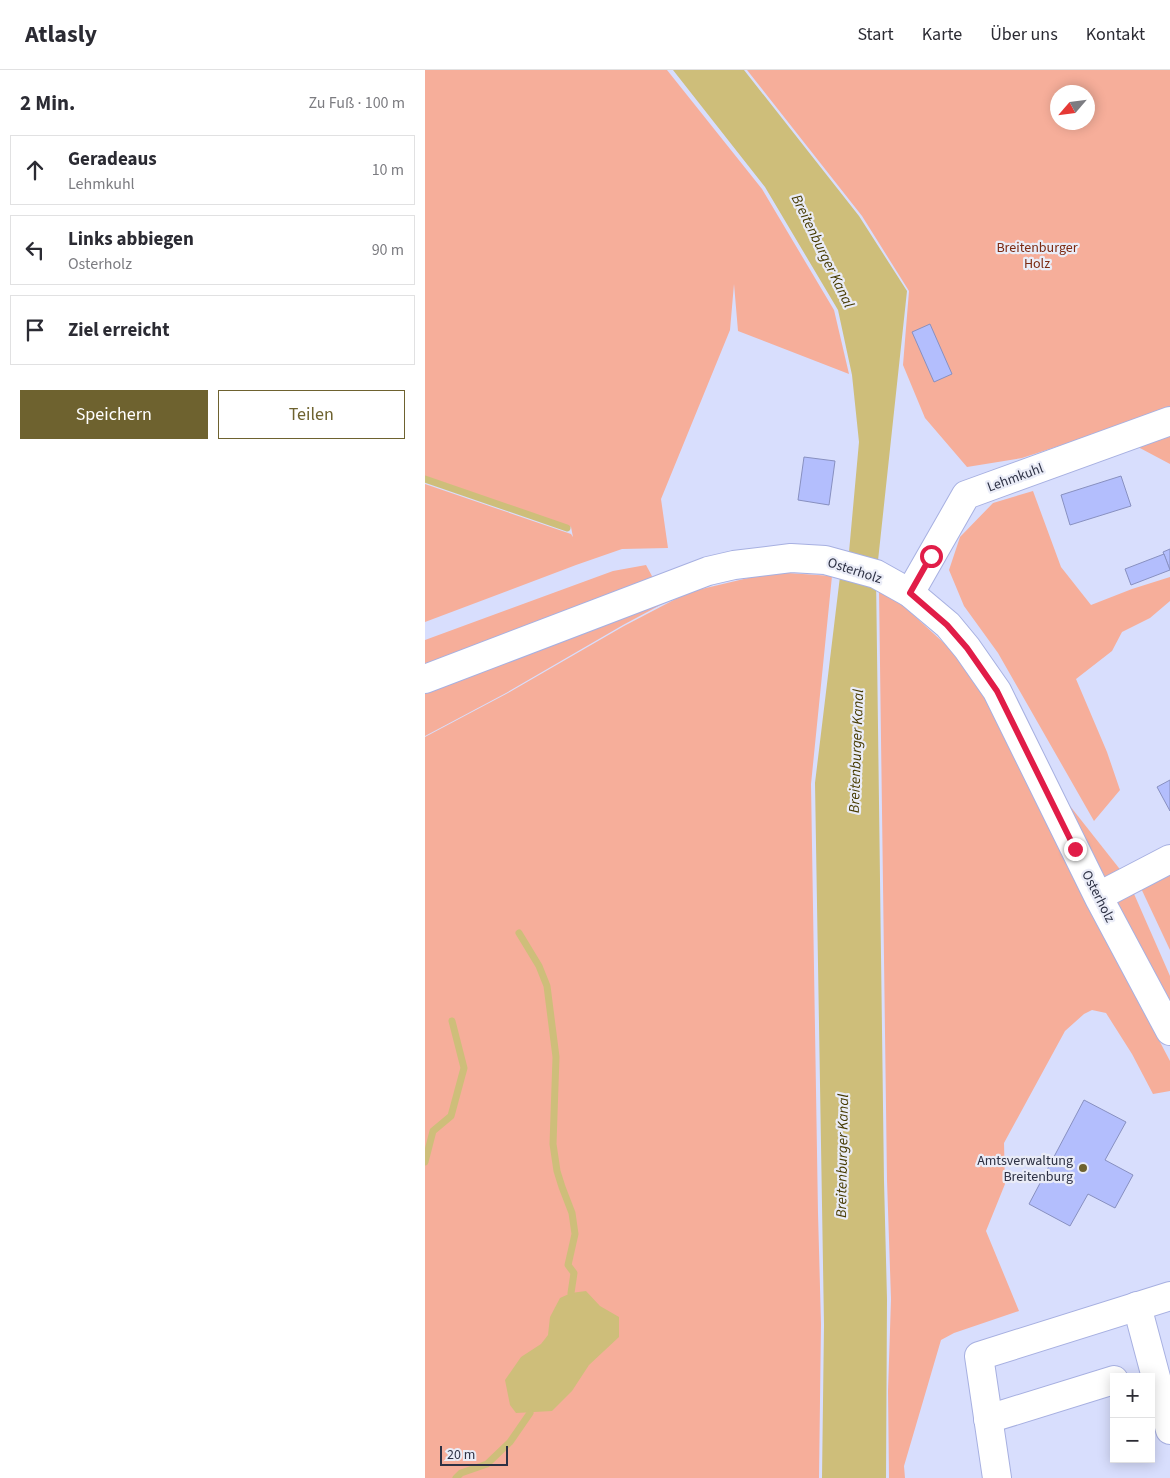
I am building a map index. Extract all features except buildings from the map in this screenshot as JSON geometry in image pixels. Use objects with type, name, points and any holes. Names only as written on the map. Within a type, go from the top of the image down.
[{"type":"street","name":"Lehmkuhl","points":[[910,593],[966,495],[1170,421]]},
{"type":"street","name":"Osterholz","points":[[425,679],[708,571],[734,565],[791,558],[825,560],[876,574],[910,593],[947,625],[967,648],[997,691],[1099,896],[1170,1031]]},
{"type":"street","points":[[1099,896],[1170,859]]},
{"type":"street","points":[[997,1478],[979,1356],[1170,1296]]},
{"type":"street","points":[[1137,1306],[1170,1430]]},
{"type":"street","points":[[1135,1373],[1153,1367]]},
{"type":"street","points":[[988,1419],[1110,1381]]},
{"type":"green space","points":[[425,70],[667,70],[762,189],[834,310],[849,374],[738,331],[734,284],[730,330],[661,499],[668,548],[622,549],[425,622],[425,484],[571,534],[573,537],[571,527],[425,476]]},
{"type":"green space","name":"Breitenburger Holz","points":[[747,70],[1170,70],[1170,464],[1138,447],[1132,422],[1022,458],[967,467],[925,418],[903,365],[909,291],[862,216]]},
{"type":"green space","points":[[1033,491],[1061,567],[1091,605],[1170,577],[1170,601],[1150,618],[1122,632],[1112,651],[1076,679],[1107,752],[1120,790],[1094,821],[998,653],[964,606],[949,570],[960,537],[993,503]]},
{"type":"green space","points":[[646,565],[666,602],[506,693],[425,736],[425,640],[613,571]]},
{"type":"green space","points":[[773,572],[832,576],[811,784],[821,1324],[819,1478],[425,1478],[425,737],[689,592]]},
{"type":"green space","points":[[879,590],[896,599],[958,656],[993,711],[1076,883],[1170,1061],[1170,1091],[1153,1094],[1132,1054],[1106,1013],[1092,1010],[1084,1014],[1065,1031],[1004,1143],[1005,1184],[986,1231],[1019,1311],[954,1333],[941,1340],[904,1466],[905,1478],[889,1478],[888,1391],[891,1299],[887,1180]]},
{"type":"green space","points":[[1055,787],[1126,877],[1104,888]]},
{"type":"green space","points":[[1170,868],[1170,950],[1139,884]]},
{"type":"green space","points":[[1131,887],[1170,976],[1170,1013],[1111,900]]},
{"type":"water","name":"Breitenburger Kanal","points":[[673,70],[744,70],[859,216],[907,291],[877,570],[848,563],[859,442],[852,375],[838,310],[765,187]]},
{"type":"water","name":"Breitenburger Kanal","points":[[841,568],[876,576],[887,1299],[886,1478],[822,1478],[824,1325],[815,783]]},
{"type":"water","points":[[586,1291],[600,1306],[619,1317],[619,1337],[589,1365],[572,1391],[552,1411],[516,1413],[510,1405],[505,1380],[521,1357],[541,1344],[548,1335],[550,1317],[560,1298],[571,1293]]},
{"type":"waterway","points":[[425,479],[567,528]]},
{"type":"waterway","points":[[519,933],[539,966],[547,986],[556,1057],[553,1144],[557,1171],[572,1213],[575,1234],[568,1265],[574,1273],[571,1293]]},
{"type":"waterway","points":[[425,1162],[433,1131],[451,1116],[464,1068],[452,1021]]},
{"type":"waterway","points":[[456,1478],[461,1473],[487,1464],[510,1442],[530,1413]]},
{"type":"place","name":"Amtsverwaltung Breitenburg","points":[[1083,1168]]},
{"type":"route","points":[[931,556],[910,593],[947,625],[967,648],[997,691],[1075,849]]}]
